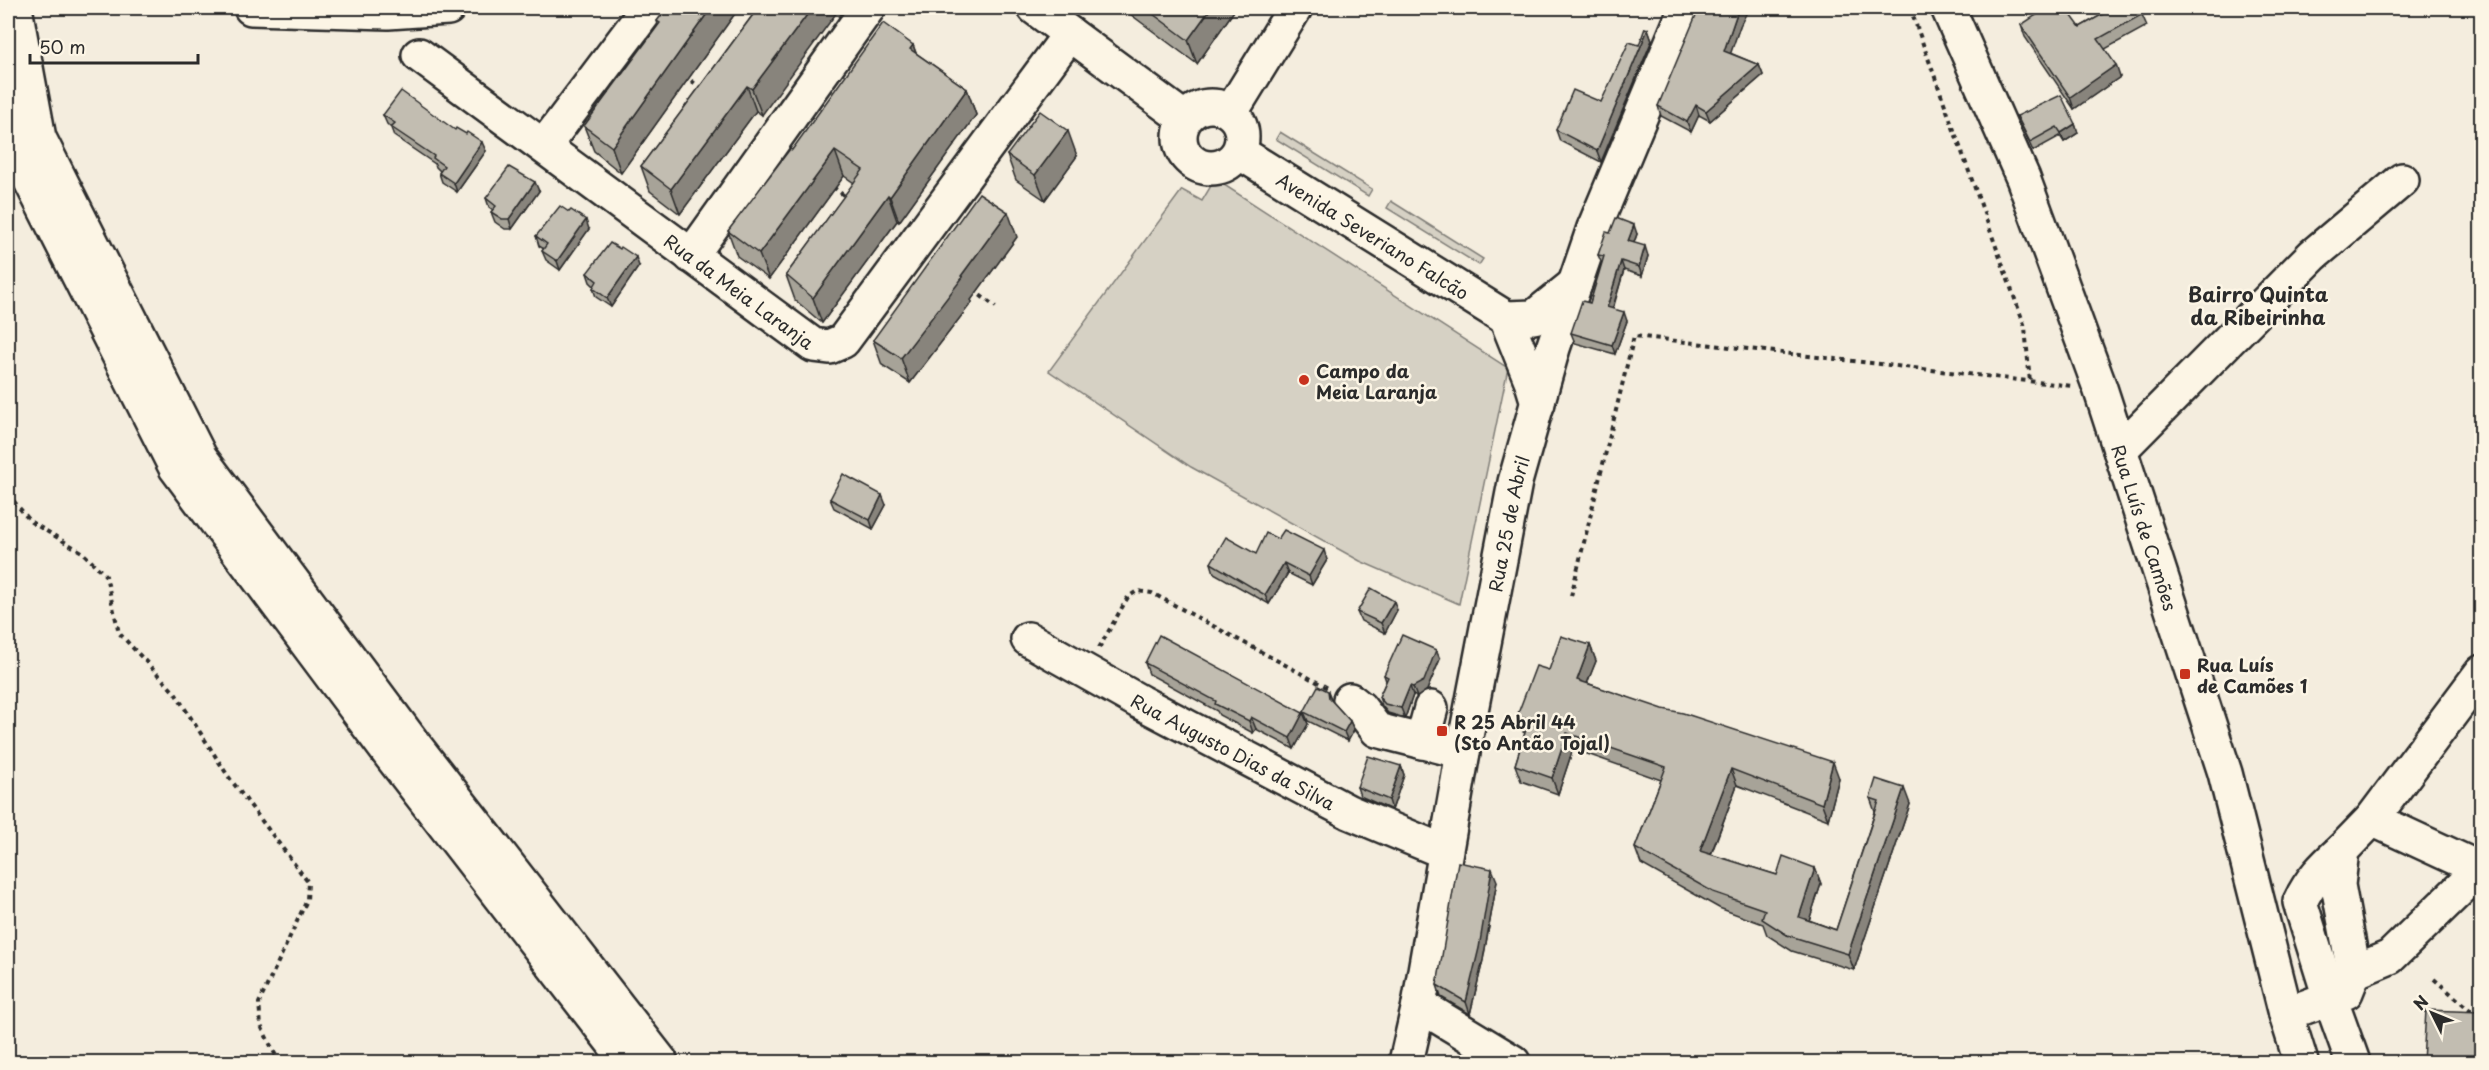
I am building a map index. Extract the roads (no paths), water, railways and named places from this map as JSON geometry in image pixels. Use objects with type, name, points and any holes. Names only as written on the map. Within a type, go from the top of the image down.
[{"type":"main road","points":[[15,8],[39,138],[200,458],[413,743],[661,1062]]},
{"type":"main road","points":[[250,8],[388,12],[448,8]]},
{"type":"main road","points":[[691,256],[868,8]]},
{"type":"main road","points":[[1035,8],[1185,119]]},
{"type":"main road","points":[[1231,112],[1295,8]]},
{"type":"main road","name":"Rua 25 de Abril","points":[[1406,1062],[1419,1005],[1463,753],[1515,482],[1553,348],[1594,228],[1686,8]]},
{"type":"main road","name":"Rua Luís de Camões","points":[[1948,8],[2023,178],[2100,388],[2225,772],[2286,1014],[2301,1062]]},
{"type":"main road","points":[[544,146],[636,14]]},
{"type":"main road","name":"Rua da Meia Laranja","points":[[419,55],[813,345],[829,347],[843,341],[1070,34]]},
{"type":"main road","points":[[1207,105],[1219,106],[1231,112],[1239,120],[1242,131],[1239,152],[1232,160],[1218,167],[1207,168],[1189,159],[1181,148],[1179,137],[1185,119],[1196,109],[1207,105]]},
{"type":"main road","points":[[8,121],[11,142],[176,468],[391,756],[628,1062]]},
{"type":"main road","name":"Avenida Severiano Falcão","points":[[1239,152],[1517,322],[1553,348]]},
{"type":"main road","points":[[2120,450],[2313,255],[2402,180]]},
{"type":"main road","points":[[1538,403],[1517,322],[1575,284]]},
{"type":"main road","name":"Rua Augusto Dias da Silva","points":[[1028,639],[1349,812],[1445,852]]},
{"type":"main road","points":[[2353,1062],[2300,902],[2308,885],[2321,869],[2372,819],[2481,672]]},
{"type":"main road","points":[[1350,699],[1377,730],[1463,753]]},
{"type":"main road","points":[[1422,742],[1431,708]]},
{"type":"main road","points":[[2354,972],[2390,957],[2474,874],[2372,819]]},
{"type":"main road","points":[[2286,1014],[2346,992],[2354,972],[2338,885],[2342,850]]},
{"type":"main road","points":[[1419,1005],[1514,1062]]},
{"type":"place","name":"Campo da Meia Laranja","points":[[1304,380]]},
{"type":"place","name":"Rua Luís de Camões 1","points":[[2185,674]]},
{"type":"place","name":"R 25 Abril 44 (Sto Antão Tojal)","points":[[1442,731]]},
{"type":"district","name":"Bairro Quinta da Ribeirinha","points":[[2258,306]]}]
